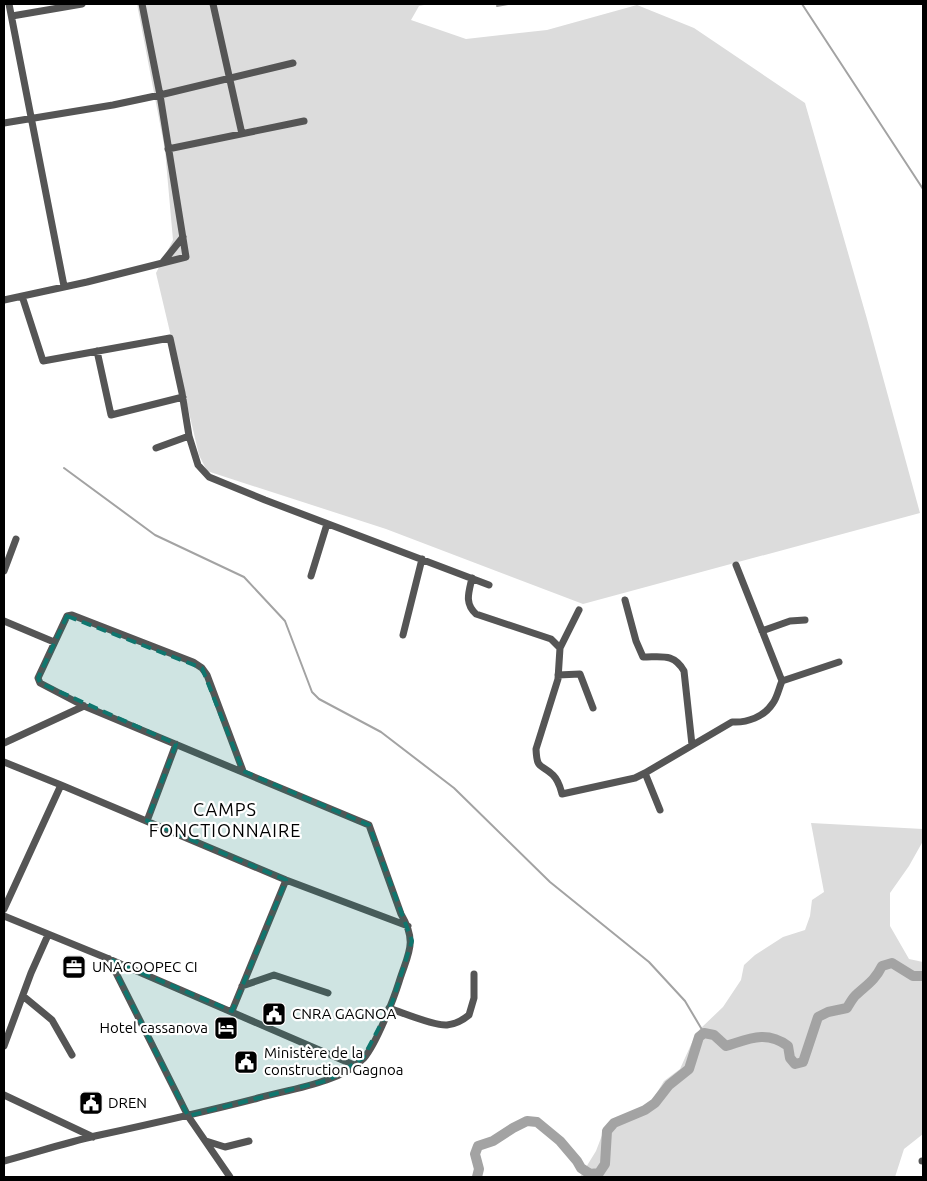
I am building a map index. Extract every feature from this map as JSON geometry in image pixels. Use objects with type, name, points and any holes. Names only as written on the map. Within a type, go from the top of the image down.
[{"type":"street","points":[[9,4],[33,118],[64,286]]},
{"type":"street","points":[[12,16],[82,4]]},
{"type":"street","points":[[4,300],[186,257],[160,95],[142,4]]},
{"type":"street","points":[[213,4],[242,134]]},
{"type":"street","points":[[4,122],[160,95],[293,63]]},
{"type":"street","points":[[168,149],[304,121]]},
{"type":"street","points":[[163,263],[182,237]]},
{"type":"street","points":[[22,296],[43,361],[170,338],[183,397],[189,436],[198,466],[209,477],[489,585]]},
{"type":"street","points":[[97,351],[111,415],[183,397]]},
{"type":"street","points":[[156,448],[189,436]]},
{"type":"street","points":[[311,576],[327,524]]},
{"type":"street","points":[[4,571],[16,539]]},
{"type":"street","points":[[403,635],[422,559]]},
{"type":"street","points":[[579,610],[560,648],[558,675],[536,749],[537,761],[542,769],[552,774],[559,782],[562,794],[635,778],[732,722],[742,722],[756,718],[774,703],[782,681],[736,566]]},
{"type":"street","points":[[472,578],[467,600],[470,608],[476,614],[551,639],[560,648]]},
{"type":"street","points":[[625,600],[636,641],[643,657],[669,657],[678,661],[684,671],[692,745]]},
{"type":"street","points":[[4,1161],[92,1137],[188,1116],[329,1080],[354,1066],[364,1058],[369,1050],[389,1008],[412,941],[369,825],[84,706],[38,681],[67,616],[72,615],[193,662],[202,668],[207,674],[242,771]]},
{"type":"street","points":[[762,631],[790,622],[805,620]]},
{"type":"street","points":[[4,621],[54,642]]},
{"type":"street","points":[[782,681],[839,662]]},
{"type":"street","points":[[558,675],[580,674],[593,708]]},
{"type":"street","points":[[4,743],[84,706]]},
{"type":"street","points":[[147,821],[176,744]]},
{"type":"street","points":[[4,762],[61,784],[286,880],[408,926]]},
{"type":"street","points":[[645,773],[660,810]]},
{"type":"street","points":[[4,909],[61,784]]},
{"type":"street","points":[[232,1011],[286,880]]},
{"type":"street","points":[[4,916],[232,1011],[354,1066]]},
{"type":"street","points":[[4,1046],[48,935]]},
{"type":"street","points":[[109,959],[188,1116],[230,1177]]},
{"type":"street","points":[[389,1008],[432,1023],[446,1025],[460,1022],[469,1016],[474,998],[474,974]]},
{"type":"street","points":[[242,986],[274,975],[328,993]]},
{"type":"street","points":[[23,996],[52,1020],[72,1055]]},
{"type":"street","points":[[4,1095],[92,1137]]},
{"type":"street","points":[[206,1141],[225,1147],[249,1141]]},
{"type":"highlighted area","points":[[67,616],[202,668],[243,771],[369,825],[412,941],[392,1003],[363,1058],[329,1080],[188,1116],[109,959],[232,1011],[286,880],[147,821],[176,744],[40,683],[38,678]]},
{"type":"shaded area","points":[[137,4],[429,4],[419,6],[411,20],[466,39],[547,30],[637,5],[694,28],[805,103],[920,513],[583,604],[386,529],[207,471],[199,455],[156,273],[173,240],[165,150]]},
{"type":"shaded area","points":[[811,823],[923,829],[923,841],[909,866],[890,893],[890,926],[909,959],[923,962],[923,1134],[904,1149],[895,1177],[580,1177],[596,1151],[604,1130],[611,1120],[646,1106],[653,1099],[664,1081],[680,1069],[700,1029],[723,1007],[741,980],[744,965],[755,955],[783,937],[805,930],[810,916],[812,900],[824,892]]},
{"type":"waterway","points":[[497,6],[508,4]]},
{"type":"waterway","points":[[802,4],[923,189]]},
{"type":"waterway","points":[[64,468],[155,535],[244,577],[285,621],[312,692],[319,699],[381,732],[454,788],[550,882],[649,962],[685,1001],[704,1033]]},
{"type":"waterway","points":[[477,1177],[479,1169],[475,1154],[478,1146],[493,1141],[527,1121],[537,1122],[560,1141],[581,1168],[590,1174],[599,1173],[605,1164],[607,1131],[614,1123],[645,1110],[655,1103],[669,1085],[689,1069],[699,1037],[704,1033],[714,1035],[726,1046],[757,1037],[772,1038],[788,1046],[790,1058],[795,1064],[803,1062],[818,1017],[828,1012],[847,1008],[854,997],[874,978],[882,966],[892,963],[913,976],[923,976]]},
{"type":"place","name":"UNACOOPEC CI","points":[[74,967]]},
{"type":"place","name":"CNRA GAGNOA","points":[[274,1014]]},
{"type":"place","name":"Hotel cassanova","points":[[226,1028]]},
{"type":"place","name":"Ministère de la construction Gagnoa","points":[[246,1062]]},
{"type":"place","name":"DREN","points":[[91,1103]]},
{"type":"district","name":"CAMPS FONCTIONNAIRE","points":[[225,820]]}]
